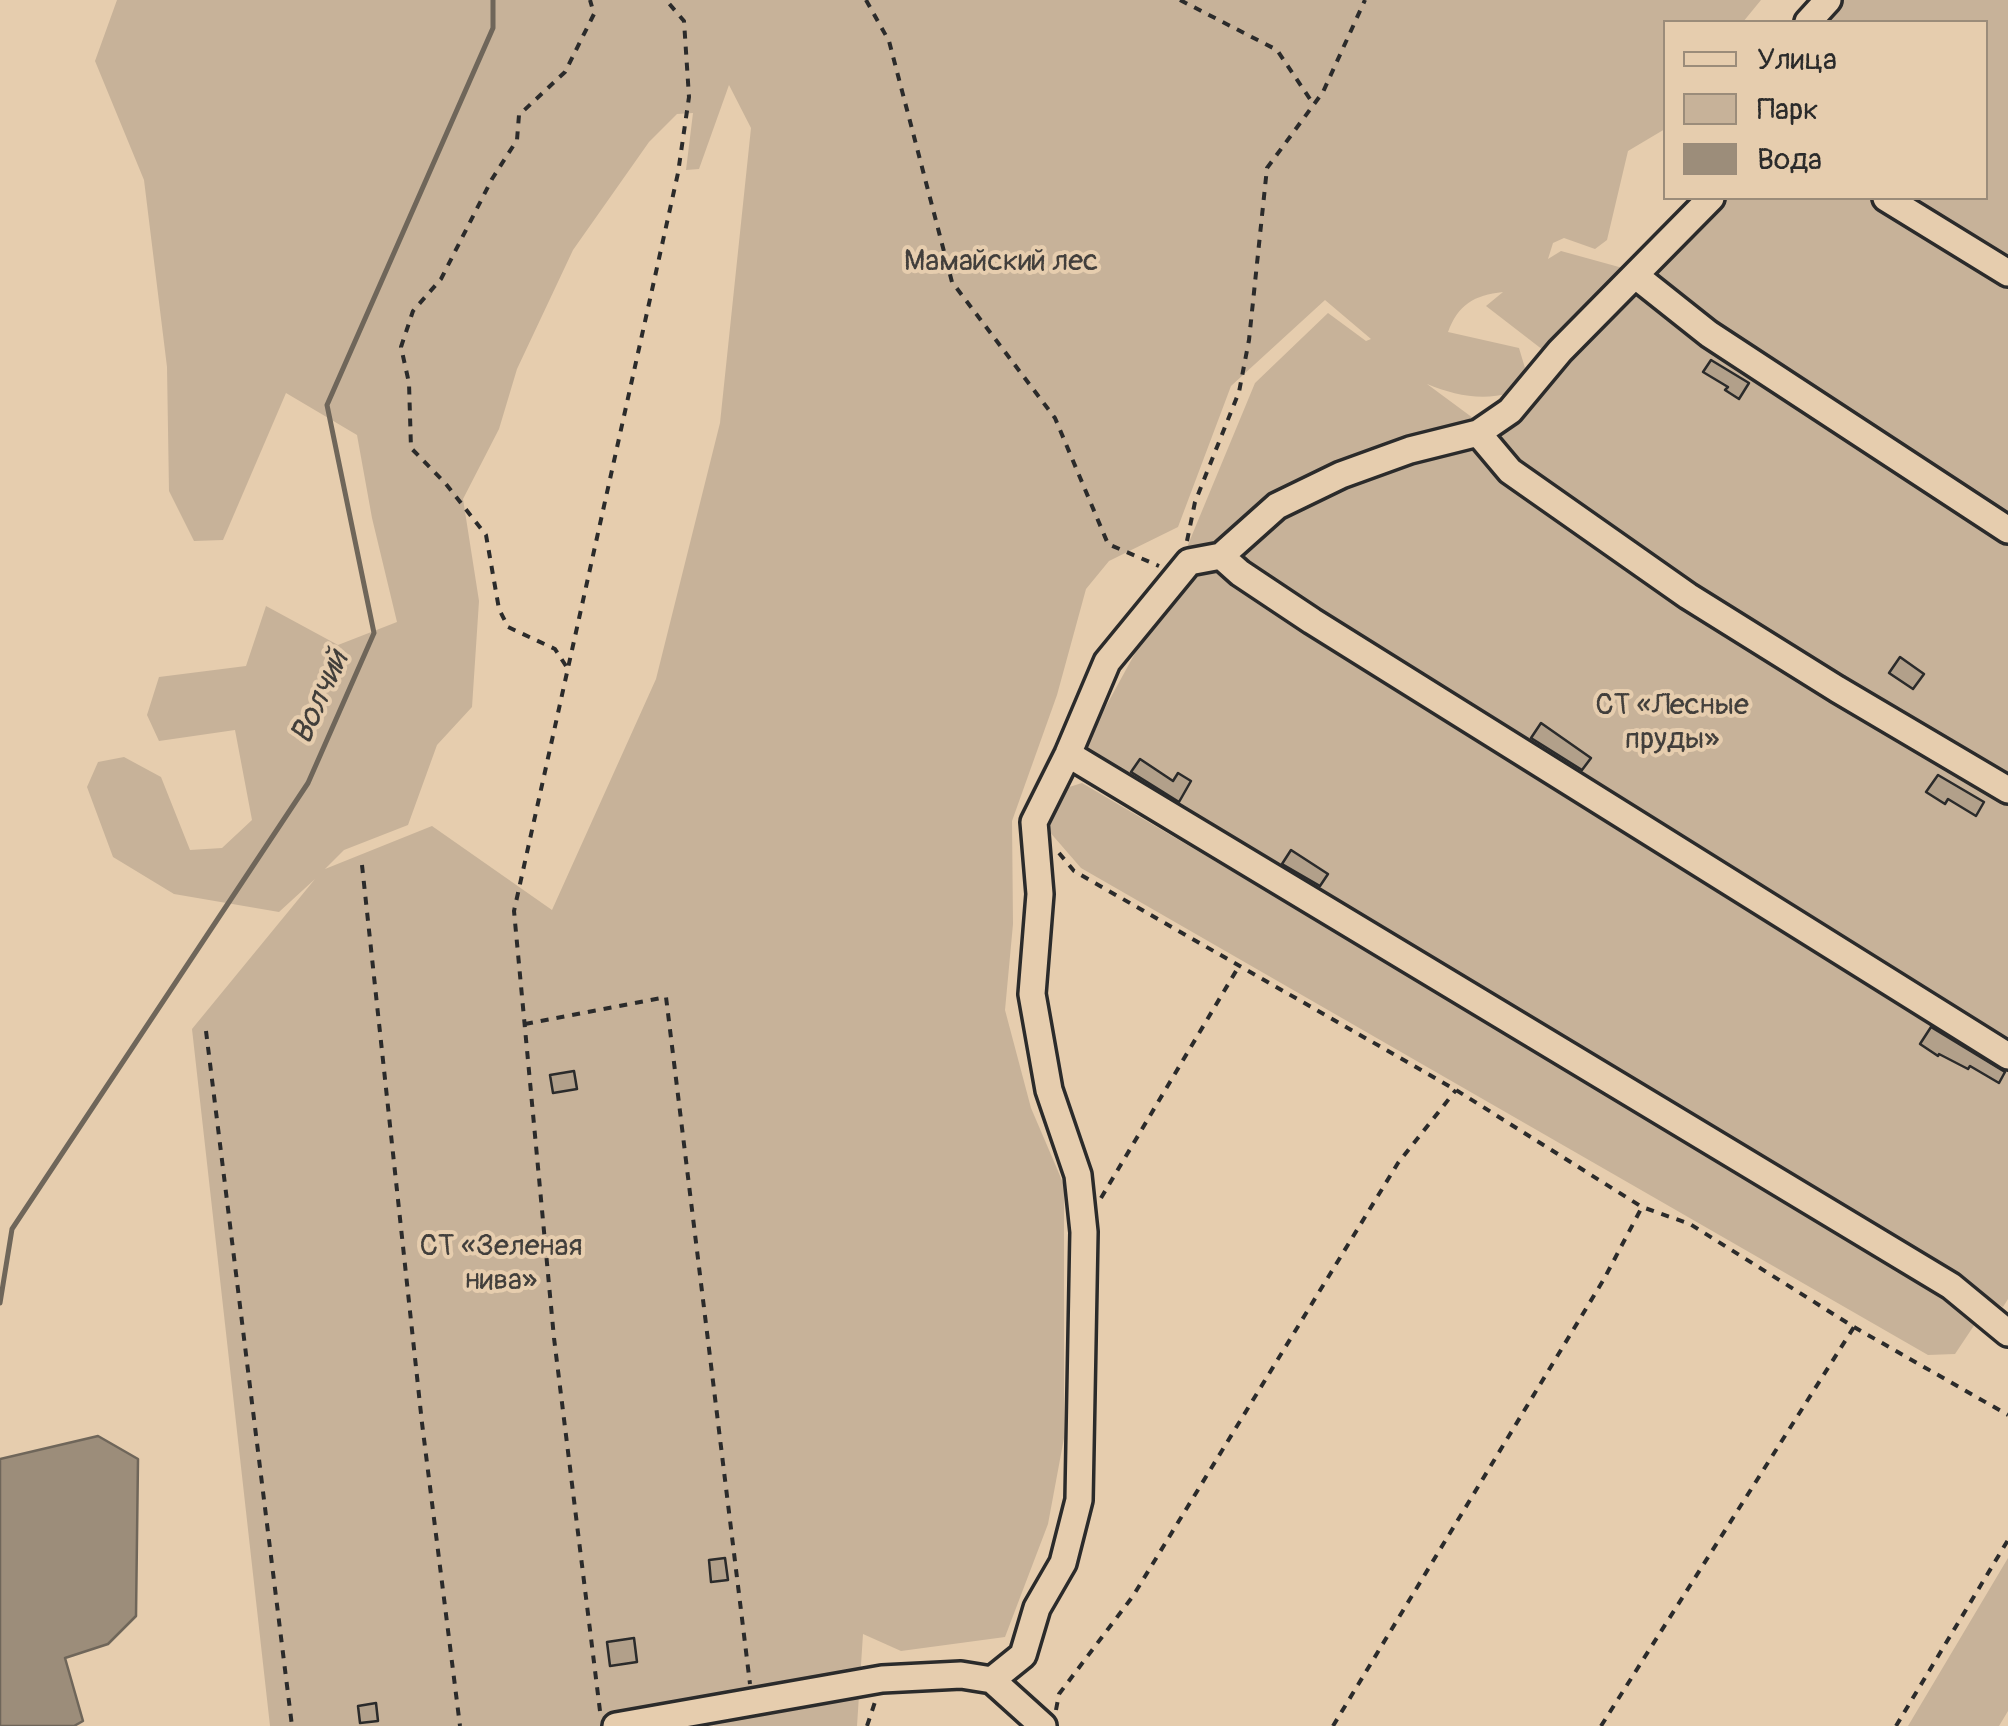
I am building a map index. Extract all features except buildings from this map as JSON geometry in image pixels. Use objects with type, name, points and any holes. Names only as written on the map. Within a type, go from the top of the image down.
[{"type":"street","points":[[1810,20],[1828,0]]},
{"type":"street","points":[[992,1680],[1023,1655],[1037,1608],[1063,1562],[1080,1500],[1084,1232],[1078,1175],[1049,1090],[1032,994],[1040,894],[1034,822],[1107,662],[1183,568],[1221,556],[1277,506],[1341,475],[1410,450],[1478,433],[1510,411],[1560,351],[1709,200]]},
{"type":"street","points":[[1889,200],[2008,273]]},
{"type":"street","points":[[1636,276],[1709,334],[2008,530]]},
{"type":"street","points":[[1478,433],[1510,471],[1688,596],[1837,690],[2008,790]]},
{"type":"street","points":[[1221,556],[1312,621],[2008,1056]]},
{"type":"street","points":[[1068,754],[1951,1286],[2008,1334]]},
{"type":"street","points":[[616,1726],[882,1679],[961,1675],[992,1680],[1049,1718]]},
{"type":"path","points":[[566,667],[555,649],[508,627],[498,609],[486,535],[446,484],[411,448],[408,383],[401,347],[413,311],[442,279],[492,179],[517,140],[520,116],[566,72],[594,14],[590,0]]},
{"type":"path","points":[[602,1726],[554,1338],[514,910],[678,173],[689,97],[684,21],[666,0]]},
{"type":"path","points":[[866,0],[889,41],[952,282],[1055,418],[1108,544],[1183,568],[1195,502],[1239,392],[1268,168],[1324,92],[1365,0]]},
{"type":"path","points":[[1180,0],[1277,50],[1314,105]]},
{"type":"path","points":[[1034,822],[1074,870],[1456,1090],[1642,1207],[1690,1224],[1854,1327],[2008,1415]]},
{"type":"path","points":[[362,866],[422,1423],[460,1726]]},
{"type":"path","points":[[1100,1200],[1239,966]]},
{"type":"path","points":[[525,1024],[666,997],[752,1700]]},
{"type":"path","points":[[206,1031],[292,1726]]},
{"type":"path","points":[[1049,1718],[1059,1694],[1133,1596],[1398,1163],[1456,1090]]},
{"type":"path","points":[[1333,1726],[1604,1279],[1642,1207]]},
{"type":"path","points":[[1602,1726],[1854,1327]]},
{"type":"path","points":[[1896,1726],[2008,1540]]},
{"type":"green space","points":[[117,0],[1761,0],[1745,20],[1663,20],[1663,130],[1628,151],[1607,240],[1595,249],[1564,238],[1553,243],[1548,259],[1561,251],[1648,275],[1705,200],[1988,200],[1988,20],[1815,20],[1834,0],[2008,0],[2008,1299],[2003,1307],[1083,770],[1088,739],[1168,593],[1255,383],[1328,313],[1366,341],[1371,339],[1325,300],[1231,386],[1178,527],[1109,561],[1086,589],[1057,695],[1012,821],[1013,924],[1005,1010],[1031,1108],[1064,1185],[1064,1438],[1048,1524],[1005,1637],[901,1651],[863,1634],[857,1726],[270,1726],[192,1029],[315,879],[279,912],[174,894],[113,857],[87,787],[98,762],[124,757],[161,777],[190,850],[222,848],[252,820],[235,730],[159,741],[147,715],[159,677],[246,666],[266,606],[338,645],[397,622],[357,435],[286,393],[223,540],[194,541],[169,491],[167,367],[144,180],[95,61]],"holes":[[[729,85],[751,128],[720,423],[656,679],[552,910],[432,826],[325,869],[344,850],[408,825],[437,745],[472,707],[479,601],[463,499],[499,429],[517,369],[573,250],[649,142],[677,114],[693,113],[686,170],[699,169]],[[1503,292],[1486,306],[1543,350],[1496,435],[1427,384],[1468,396],[1510,393],[1525,368],[1519,348],[1448,332],[1468,303]]]},
{"type":"green space","points":[[1082,783],[1945,1290],[1975,1324],[1955,1354],[1928,1355],[1081,868],[1048,830],[1052,811],[1066,788]]},
{"type":"green space","points":[[2008,1558],[2008,1711],[1999,1726],[1908,1726]]},
{"type":"water","points":[[98,1436],[138,1459],[136,1616],[108,1644],[65,1658],[83,1721],[74,1726],[0,1726],[0,1459]]},
{"type":"waterway","name":"Волчий","points":[[0,1303],[12,1229],[308,783],[374,633],[327,405],[493,28],[493,0]]},
{"type":"park label","name":"Мамайский лес","points":[[1001,262]]},
{"type":"park label","name":"СТ «Лесные пруды»","points":[[1672,723]]},
{"type":"park label","name":"СТ «Зеленая нива»","points":[[501,1264]]}]
